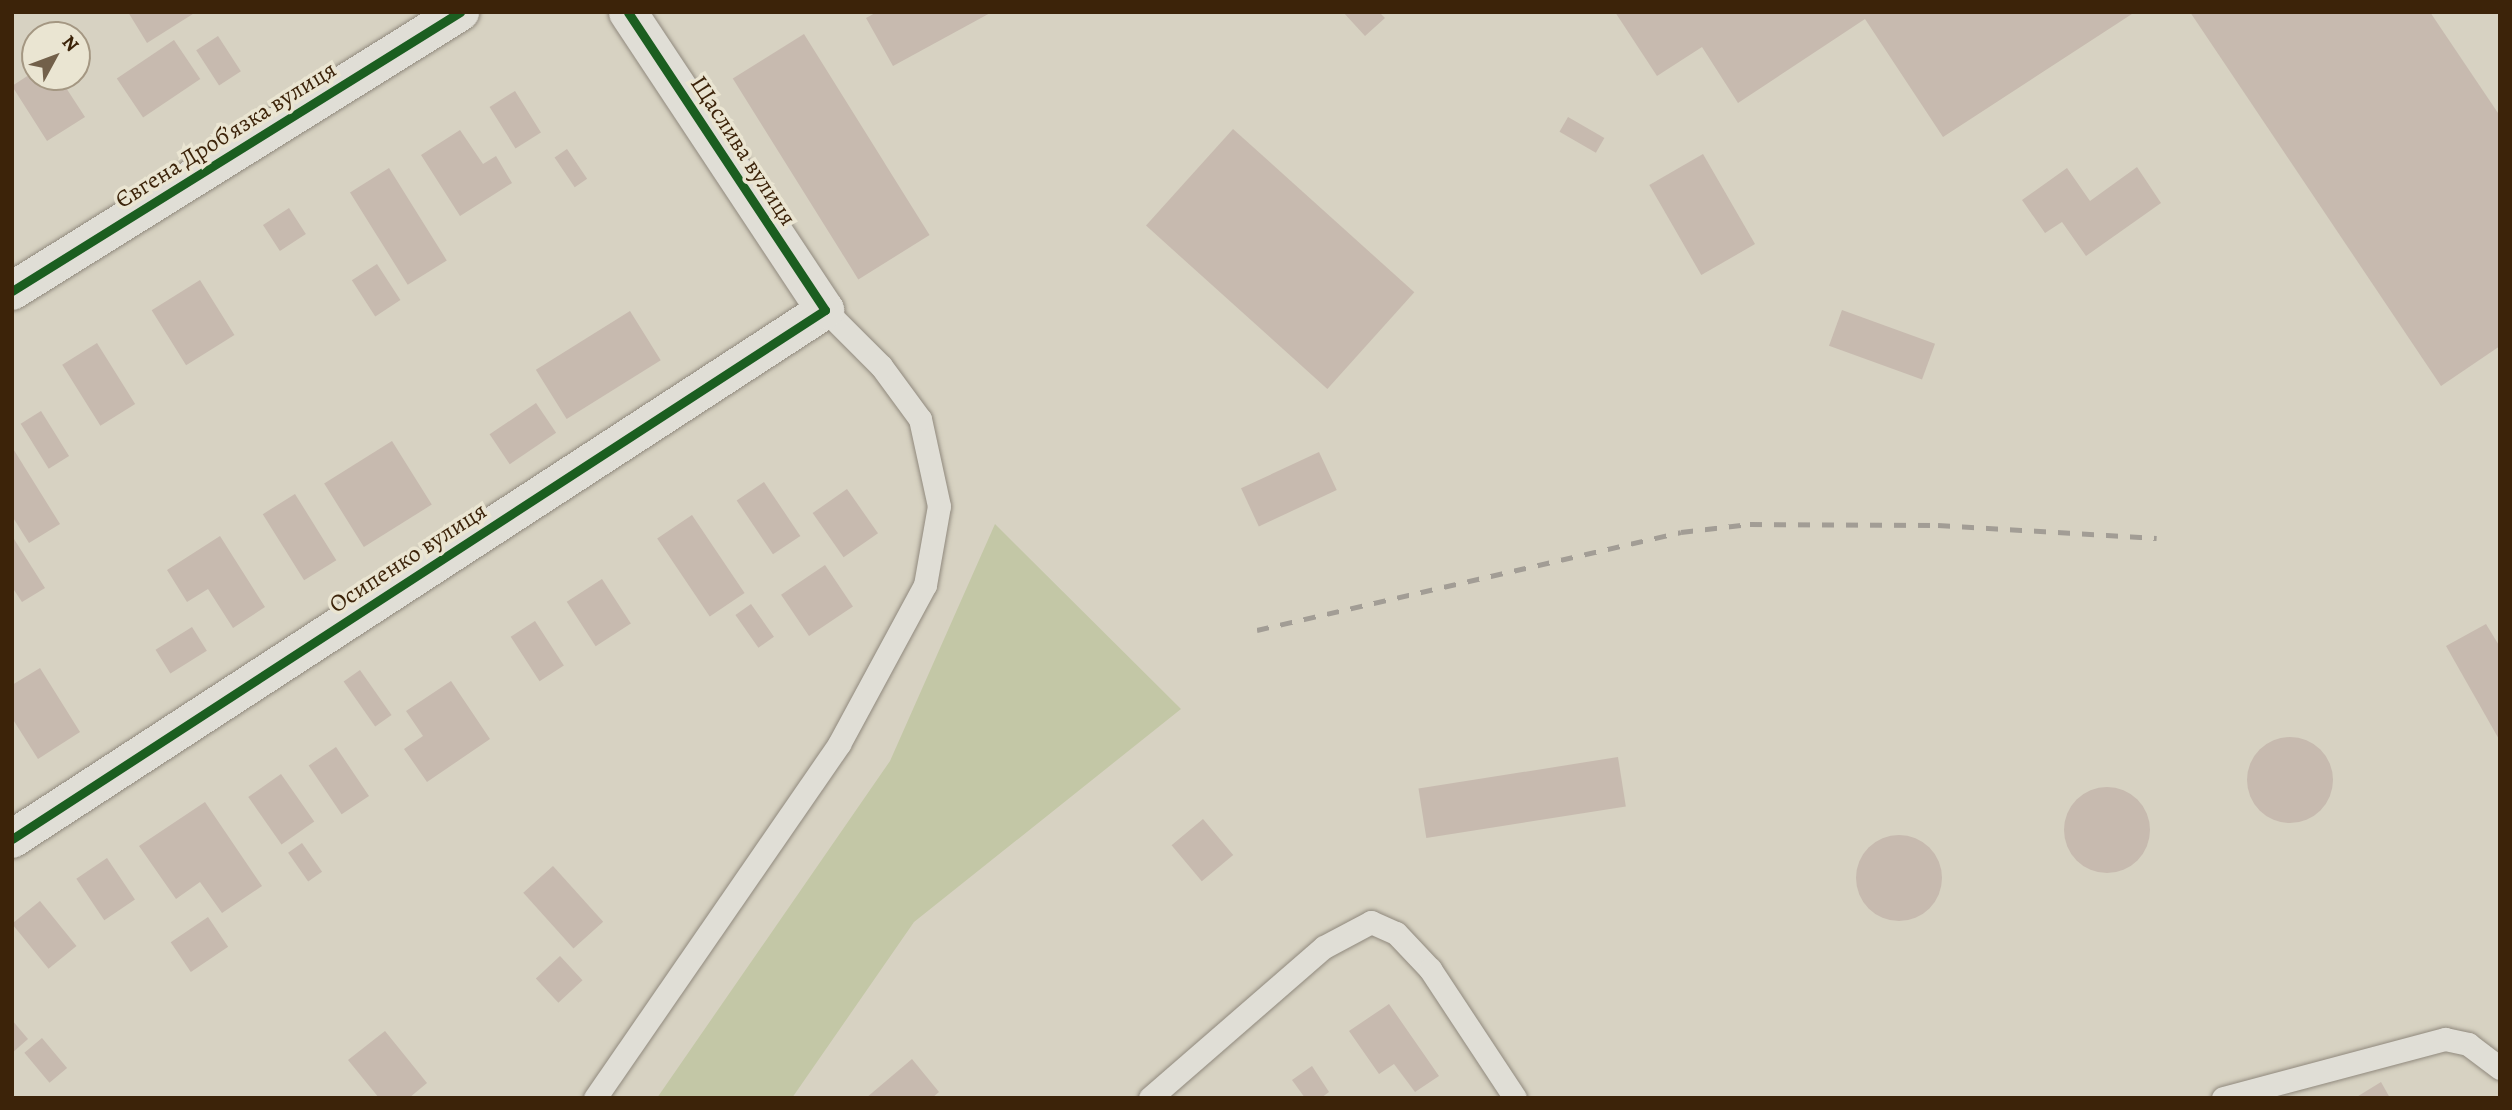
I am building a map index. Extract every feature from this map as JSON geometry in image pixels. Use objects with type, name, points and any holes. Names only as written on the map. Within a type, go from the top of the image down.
[{"type":"street","name":"Євгена Дроб’язка вулиця","points":[[12,291],[460,12]]},
{"type":"street","name":"Щаслива вулиця","points":[[628,12],[825,310]]},
{"type":"street","name":"Осипенко вулиця","points":[[12,839],[825,310]]},
{"type":"lane","points":[[595,1098],[846,733],[925,585],[939,506],[920,419],[881,366],[825,310]]},
{"type":"lane","points":[[1150,1098],[1296,969],[1346,931],[1371,922],[1396,933],[1422,959],[1515,1098]]},
{"type":"lane","points":[[2223,1098],[2445,1039],[2468,1044],[2500,1068]]},
{"type":"green space","points":[[995,524],[1181,709],[914,922],[792,1098],[657,1098],[890,761]]},
{"type":"building","points":[[128,12],[196,12],[147,43]]},
{"type":"building","points":[[877,12],[992,12],[893,66],[866,18]]},
{"type":"building","points":[[1343,12],[1379,12],[1385,18],[1365,36]]},
{"type":"building","points":[[1615,12],[2135,12],[1943,137],[1865,19],[1738,103],[1702,47],[1657,76]]},
{"type":"building","points":[[2190,12],[2430,12],[2500,116],[2500,346],[2441,386]]},
{"type":"building","points":[[804,34],[930,235],[858,280],[733,79]]},
{"type":"building","points":[[218,36],[241,71],[219,85],[196,50]]},
{"type":"building","points":[[174,40],[200,79],[143,118],[117,79]]},
{"type":"building","points":[[21,80],[21,91],[68,91],[85,117],[47,141],[12,86]]},
{"type":"building","points":[[515,91],[541,133],[516,148],[490,107]]},
{"type":"building","points":[[1568,117],[1604,138],[1596,153],[1560,132]]},
{"type":"building","points":[[1233,129],[1414,292],[1327,389],[1146,226]]},
{"type":"building","points":[[460,130],[483,164],[496,156],[512,183],[460,216],[421,155]]},
{"type":"building","points":[[567,149],[587,179],[575,187],[555,157]]},
{"type":"building","points":[[1703,154],[1755,244],[1701,275],[1649,185]]},
{"type":"building","points":[[2137,167],[2161,203],[2086,256],[2062,222],[2045,233],[2022,200],[2067,168],[2090,201]]},
{"type":"building","points":[[389,168],[447,260],[408,285],[350,192]]},
{"type":"building","points":[[289,208],[306,234],[280,251],[263,225]]},
{"type":"building","points":[[377,264],[400,300],[375,316],[352,280]]},
{"type":"building","points":[[200,280],[234,335],[186,365],[152,310]]},
{"type":"building","points":[[1842,310],[1935,344],[1922,380],[1829,346]]},
{"type":"building","points":[[630,311],[661,360],[567,419],[536,370]]},
{"type":"building","points":[[97,343],[135,404],[100,426],[62,365]]},
{"type":"building","points":[[536,403],[556,433],[510,464],[490,434]]},
{"type":"building","points":[[41,411],[69,456],[49,469],[21,424]]},
{"type":"building","points":[[392,441],[432,505],[364,547],[324,483]]},
{"type":"building","points":[[12,447],[60,524],[29,543],[12,516]]},
{"type":"building","points":[[1319,452],[1337,490],[1259,526],[1241,488]]},
{"type":"building","points":[[764,482],[800,536],[773,554],[737,500]]},
{"type":"building","points":[[847,489],[878,533],[844,557],[813,513]]},
{"type":"building","points":[[295,494],[336,560],[304,580],[263,514]]},
{"type":"building","points":[[692,515],[745,593],[710,616],[657,538]]},
{"type":"building","points":[[220,536],[265,607],[233,628],[208,589],[187,602],[167,570]]},
{"type":"building","points":[[14,539],[45,588],[22,602],[12,587]]},
{"type":"building","points":[[825,565],[853,606],[809,636],[781,595]]},
{"type":"building","points":[[602,579],[631,623],[596,646],[567,602]]},
{"type":"building","points":[[751,604],[774,637],[758,648],[735,615]]},
{"type":"building","points":[[535,621],[564,665],[540,681],[511,637]]},
{"type":"building","points":[[2486,624],[2500,647],[2500,741],[2446,646]]},
{"type":"building","points":[[192,627],[207,651],[170,674],[156,650]]},
{"type":"building","points":[[40,668],[80,732],[38,759],[12,718],[12,685]]},
{"type":"building","points":[[360,670],[392,715],[375,727],[344,681]]},
{"type":"building","points":[[451,681],[490,739],[427,782],[404,749],[423,736],[406,711]]},
{"type":"building","points":[[2282,737],[2298,737],[2321,749],[2330,763],[2333,780],[2330,797],[2321,811],[2298,823],[2282,823],[2266,816],[2254,804],[2247,788],[2247,772],[2254,756],[2266,744]]},
{"type":"building","points":[[336,747],[369,796],[342,814],[309,765]]},
{"type":"building","points":[[1618,757],[1626,806],[1426,838],[1418,789]]},
{"type":"building","points":[[281,774],[314,822],[282,844],[248,797]]},
{"type":"building","points":[[2107,787],[2124,790],[2138,799],[2147,813],[2150,830],[2147,847],[2138,861],[2124,870],[2107,873],[2090,870],[2076,861],[2067,847],[2064,830],[2067,813],[2076,799],[2090,790]]},
{"type":"building","points":[[205,802],[262,886],[222,913],[200,882],[176,899],[139,846]]},
{"type":"building","points":[[1203,819],[1233,855],[1202,881],[1172,845]]},
{"type":"building","points":[[1891,835],[1907,835],[1930,847],[1939,861],[1942,878],[1939,895],[1930,909],[1907,921],[1891,921],[1875,914],[1863,902],[1856,886],[1856,870],[1863,854],[1875,842]]},
{"type":"building","points":[[302,843],[322,872],[308,881],[288,853]]},
{"type":"building","points":[[107,858],[135,899],[104,920],[76,879]]},
{"type":"building","points":[[553,866],[603,922],[573,949],[523,893]]},
{"type":"building","points":[[40,901],[77,946],[49,969],[12,924]]},
{"type":"building","points":[[208,917],[228,947],[191,972],[171,942]]},
{"type":"building","points":[[560,956],[583,980],[558,1003],[536,979]]},
{"type":"building","points":[[1389,1004],[1439,1076],[1415,1092],[1394,1064],[1379,1074],[1349,1031]]},
{"type":"building","points":[[12,1020],[28,1039],[12,1053]]},
{"type":"building","points":[[385,1031],[427,1083],[409,1098],[379,1098],[348,1060]]},
{"type":"building","points":[[42,1038],[67,1068],[49,1083],[24,1053]]},
{"type":"building","points":[[912,1059],[939,1092],[932,1098],[866,1098]]},
{"type":"building","points":[[1312,1066],[1329,1092],[1321,1098],[1305,1098],[1292,1080]]},
{"type":"building","points":[[2381,1082],[2390,1098],[2355,1098]]},
{"type":"railway","points":[[1257,630],[1681,532],[1750,524],[1938,525],[2157,538]]},
{"type":"cycle path","points":[[12,291],[460,12]]},
{"type":"cycle path","points":[[12,839],[825,310],[628,12]]}]
